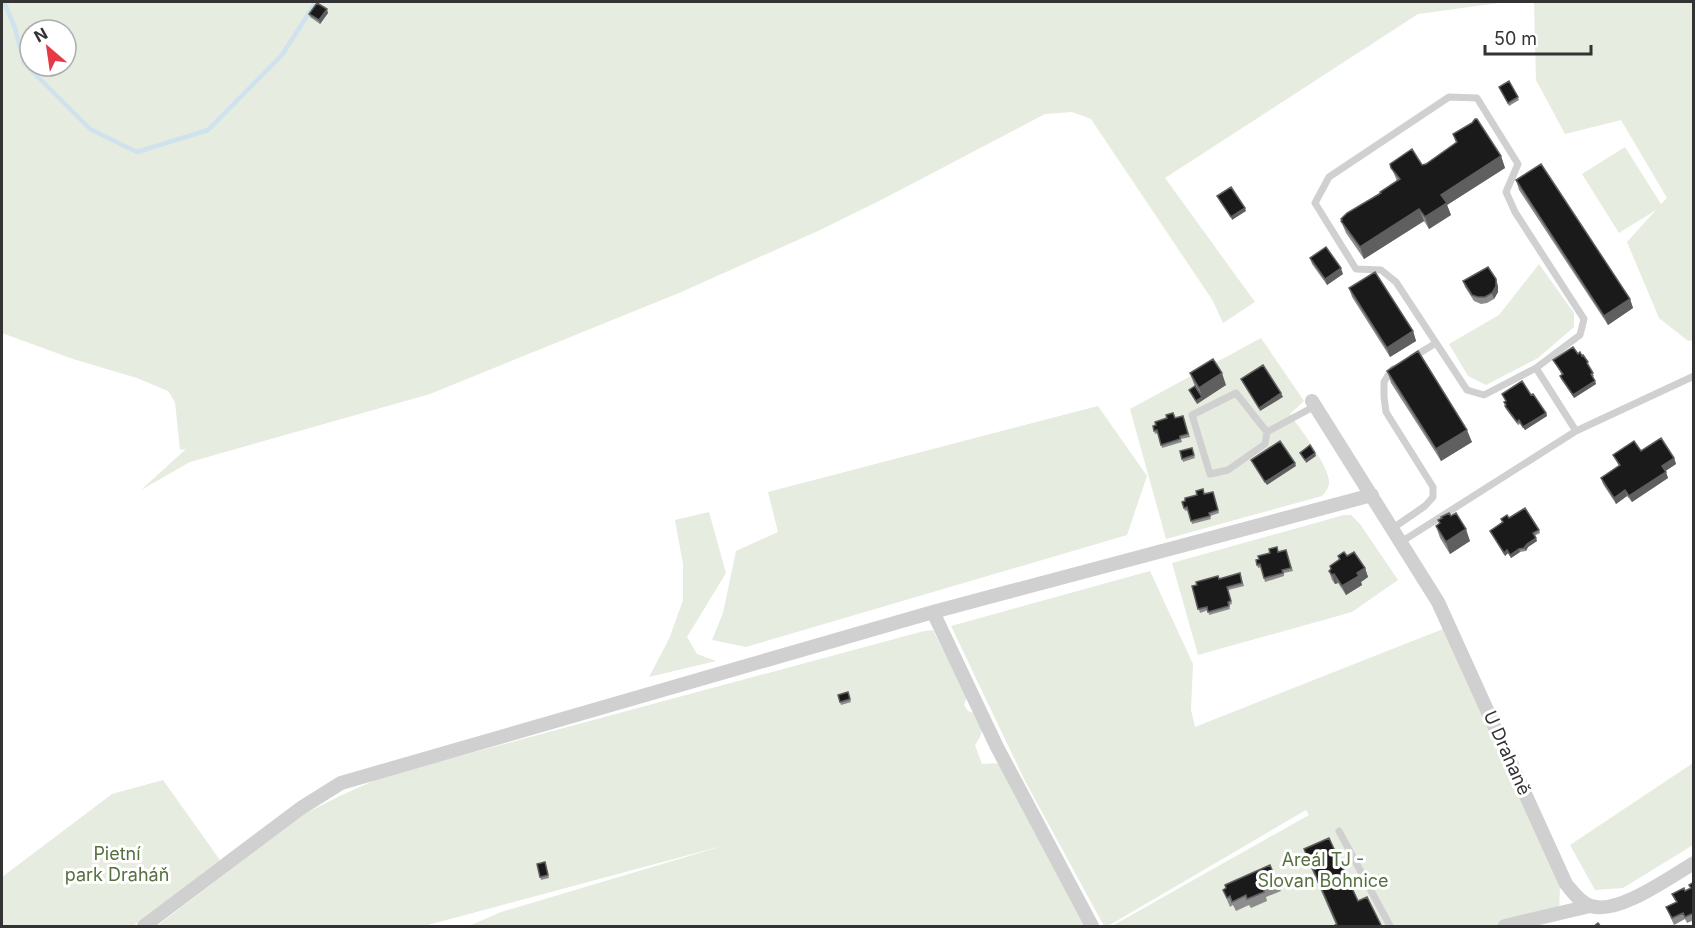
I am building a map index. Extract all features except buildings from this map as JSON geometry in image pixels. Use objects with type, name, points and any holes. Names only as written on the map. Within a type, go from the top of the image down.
[{"type":"street","name":"U Drahaně","points":[[1314,403],[1438,602],[1566,884],[1577,897],[1590,906]]},
{"type":"street","points":[[144,927],[301,808],[341,783],[933,612],[1372,495]]},
{"type":"street","points":[[933,612],[997,747],[1092,927]]},
{"type":"street","points":[[1505,927],[1590,906],[1608,908],[1625,903],[1694,863]]},
{"type":"lane","points":[[1449,97],[1477,98],[1518,164],[1506,192],[1510,202],[1584,319],[1580,335],[1536,368],[1484,395],[1467,390],[1436,343],[1396,282],[1381,270],[1356,269],[1314,203],[1329,177],[1449,97]]},
{"type":"lane","points":[[1408,360],[1436,343]]},
{"type":"lane","points":[[1393,528],[1425,506],[1433,497],[1433,487],[1386,412],[1384,382],[1390,372],[1399,366]]},
{"type":"lane","points":[[1536,368],[1576,431]]},
{"type":"lane","points":[[1401,542],[1576,431],[1694,376]]},
{"type":"lane","points":[[1267,432],[1236,393],[1192,415],[1210,474],[1228,470],[1264,444],[1267,432],[1314,403]]},
{"type":"lane","points":[[1339,831],[1390,927]]},
{"type":"green space","points":[[2,2],[1506,2],[1418,14],[1165,178],[1255,302],[1223,323],[1213,301],[1091,119],[1072,112],[1045,114],[818,231],[679,293],[430,394],[190,462],[141,490],[186,449],[180,450],[175,402],[168,391],[137,378],[73,359],[2,333]]},
{"type":"green space","points":[[1534,2],[1693,2],[1693,340],[1688,341],[1659,318],[1627,242],[1656,210],[1619,233],[1582,174],[1625,147],[1661,204],[1667,198],[1621,120],[1565,134],[1536,80]]},
{"type":"green space","points":[[1539,264],[1574,313],[1574,327],[1538,358],[1486,385],[1468,376],[1449,344],[1499,315]]},
{"type":"green space","points":[[1261,338],[1304,401],[1290,414],[1325,468],[1329,484],[1327,489],[1322,496],[1166,539],[1130,409]]},
{"type":"green space","points":[[1098,406],[1147,476],[1127,535],[746,647],[712,640],[723,613],[736,551],[778,532],[768,492]]},
{"type":"green space","points":[[709,512],[726,573],[687,637],[697,654],[716,661],[649,677],[669,639],[683,600],[683,564],[675,520]]},
{"type":"green space","points":[[1344,515],[1351,515],[1360,524],[1398,580],[1352,612],[1198,655],[1172,563]]},
{"type":"green space","name":"Areál TJ - Slovan Bohnice","points":[[1150,571],[1193,664],[1191,710],[1195,727],[1443,629],[1560,885],[1559,915],[1513,926],[1112,926],[1309,815],[1306,810],[1108,926],[1104,926],[1025,781],[951,626]]},
{"type":"green space","points":[[933,630],[967,697],[964,705],[968,711],[976,714],[980,723],[981,734],[975,745],[982,764],[1002,763],[1087,926],[469,926],[501,912],[726,845],[424,926],[157,926],[302,815],[382,777]]},
{"type":"green space","points":[[1693,763],[1693,845],[1623,888],[1595,890],[1570,845]]},
{"type":"green space","name":"Pietní park Draháň","points":[[163,780],[220,860],[133,926],[4,926],[2,923],[2,877],[112,794]]},
{"type":"waterway","points":[[4,2],[15,28],[24,63],[90,129],[137,152],[208,130],[282,55],[316,2]]}]
